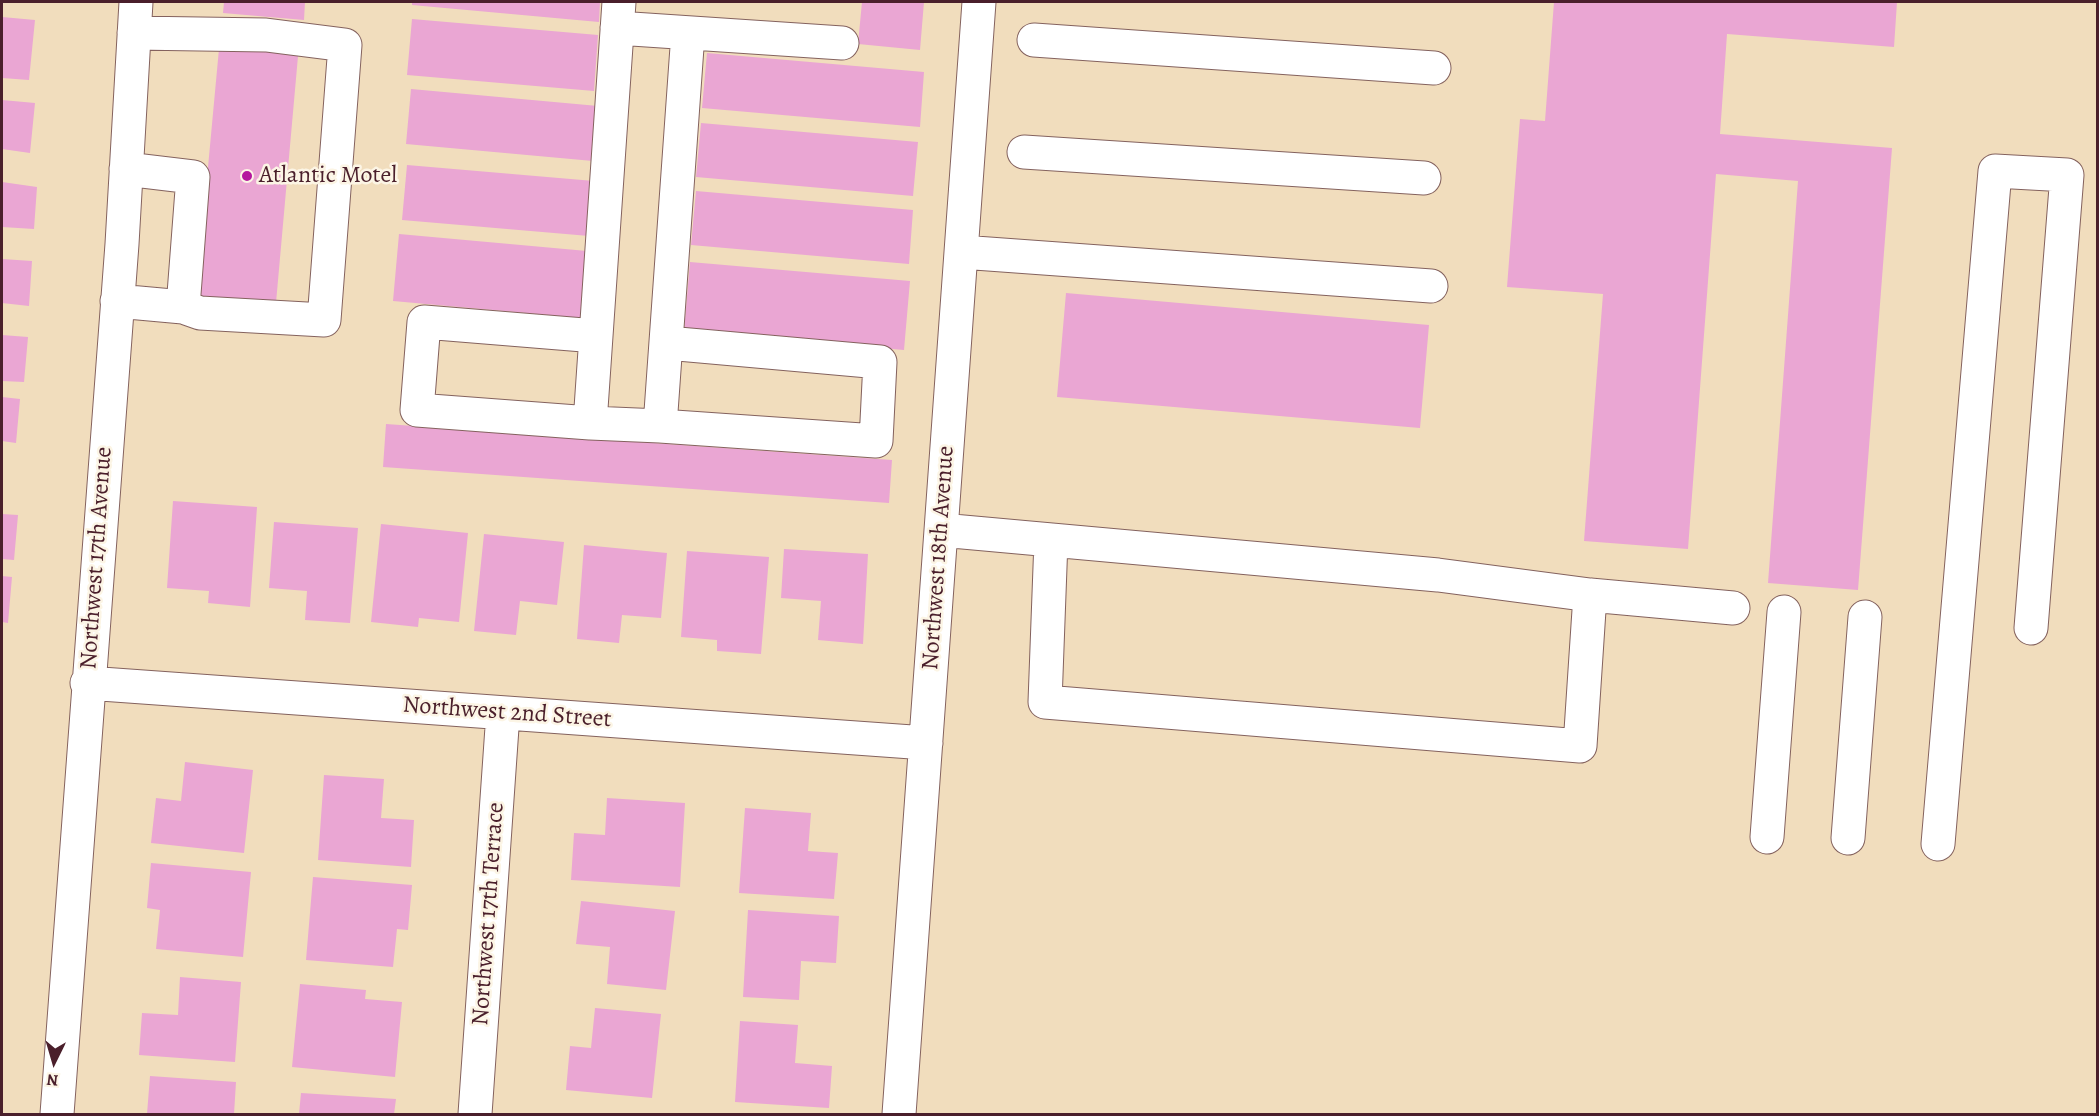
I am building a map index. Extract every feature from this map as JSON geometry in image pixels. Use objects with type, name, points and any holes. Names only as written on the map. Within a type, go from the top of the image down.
[{"type":"street","name":"Northwest 18th Avenue","points":[[899,1114],[979,2]]},
{"type":"street","points":[[590,423],[618,15],[688,33],[842,43]]},
{"type":"street","points":[[117,301],[183,307],[200,313],[324,320],[345,45],[135,17]]},
{"type":"street","name":"Northwest 17th Avenue","points":[[57,1114],[87,683],[117,301],[135,17]]},
{"type":"street","points":[[660,426],[688,33]]},
{"type":"street","points":[[1034,40],[1434,68]]},
{"type":"street","points":[[1024,152],[1424,178]]},
{"type":"street","points":[[126,169],[193,177],[183,307]]},
{"type":"street","points":[[1938,844],[1995,171],[2067,175],[2031,628]]},
{"type":"street","points":[[961,252],[1431,286]]},
{"type":"street","points":[[596,336],[424,322],[417,410],[876,441],[880,362],[667,343]]},
{"type":"street","points":[[941,530],[1438,575],[1590,595],[1733,608]]},
{"type":"street","points":[[1051,540],[1045,702],[1580,746],[1590,595]]},
{"type":"street","points":[[1767,837],[1784,612]]},
{"type":"street","points":[[1848,838],[1865,617]]},
{"type":"street","name":"Northwest 2nd Street","points":[[87,683],[926,743]]},
{"type":"street","name":"Northwest 17th Terrace","points":[[476,1114],[503,712]]},
{"type":"building","points":[[224,2],[305,2],[304,20],[223,13]]},
{"type":"building","points":[[412,2],[600,2],[599,22],[412,5]]},
{"type":"building","points":[[862,2],[924,2],[920,50],[858,44]]},
{"type":"building","points":[[1554,2],[1897,2],[1894,47],[1727,34],[1720,134],[1892,148],[1858,590],[1768,583],[1798,181],[1716,174],[1688,549],[1584,541],[1603,294],[1507,287],[1520,119],[1545,121]]},
{"type":"building","points":[[2,17],[35,20],[29,80],[2,78]]},
{"type":"building","points":[[412,19],[598,35],[594,91],[407,75]]},
{"type":"building","name":"Atlantic Motel","points":[[220,38],[299,45],[275,314],[195,307]]},
{"type":"building","points":[[707,53],[924,72],[920,127],[702,108]]},
{"type":"building","points":[[411,89],[598,106],[593,161],[406,144]]},
{"type":"building","points":[[2,100],[35,103],[30,153],[2,149]]},
{"type":"building","points":[[701,123],[918,142],[913,196],[696,177]]},
{"type":"building","points":[[407,165],[594,181],[589,236],[402,220]]},
{"type":"building","points":[[2,182],[37,187],[34,229],[2,227]]},
{"type":"building","points":[[696,191],[913,210],[909,264],[691,245]]},
{"type":"building","points":[[399,234],[587,251],[581,318],[393,301]]},
{"type":"building","points":[[2,259],[32,261],[29,306],[2,303]]},
{"type":"building","points":[[690,262],[910,281],[904,350],[684,331]]},
{"type":"building","points":[[1066,293],[1429,325],[1420,428],[1057,397]]},
{"type":"building","points":[[2,335],[28,337],[24,382],[2,381]]},
{"type":"building","points":[[2,397],[20,399],[16,443],[2,441]]},
{"type":"building","points":[[386,424],[892,460],[889,503],[383,467]]},
{"type":"building","points":[[173,501],[257,507],[250,607],[208,603],[209,591],[167,588]]},
{"type":"building","points":[[2,514],[18,515],[14,560],[2,559]]},
{"type":"building","points":[[274,522],[358,528],[350,623],[305,620],[307,591],[269,588]]},
{"type":"building","points":[[381,524],[468,533],[459,622],[419,618],[418,627],[371,622]]},
{"type":"building","points":[[484,534],[564,542],[557,605],[520,601],[516,635],[474,631]]},
{"type":"building","points":[[584,545],[667,553],[661,618],[622,615],[619,643],[577,639]]},
{"type":"building","points":[[784,549],[868,554],[863,644],[818,640],[821,601],[781,598]]},
{"type":"building","points":[[687,551],[769,557],[761,654],[717,651],[717,640],[681,637]]},
{"type":"building","points":[[2,576],[12,577],[8,623],[2,622]]},
{"type":"building","points":[[185,762],[253,770],[244,853],[151,843],[156,798],[181,801]]},
{"type":"building","points":[[324,775],[384,779],[381,818],[414,820],[411,867],[318,860]]},
{"type":"building","points":[[607,798],[685,803],[680,887],[571,880],[574,833],[605,835]]},
{"type":"building","points":[[745,808],[811,813],[808,851],[838,853],[834,899],[739,893]]},
{"type":"building","points":[[151,863],[251,872],[243,957],[156,949],[160,910],[147,908]]},
{"type":"building","points":[[313,877],[412,885],[408,930],[397,929],[393,967],[306,960]]},
{"type":"building","points":[[581,901],[675,911],[666,990],[607,984],[610,947],[576,944]]},
{"type":"building","points":[[748,910],[839,916],[836,963],[801,961],[799,1000],[743,997]]},
{"type":"building","points":[[180,977],[241,982],[235,1062],[139,1055],[142,1013],[178,1015]]},
{"type":"building","points":[[300,984],[366,990],[365,999],[402,1002],[395,1077],[292,1067]]},
{"type":"building","points":[[595,1008],[661,1014],[652,1098],[566,1090],[570,1046],[591,1048]]},
{"type":"building","points":[[740,1021],[798,1025],[795,1063],[832,1066],[829,1108],[735,1102]]},
{"type":"building","points":[[150,1076],[236,1082],[234,1114],[147,1114]]},
{"type":"building","points":[[301,1093],[396,1099],[394,1114],[299,1114]]},
{"type":"place","name":"Atlantic Motel","points":[[247,176]]}]
